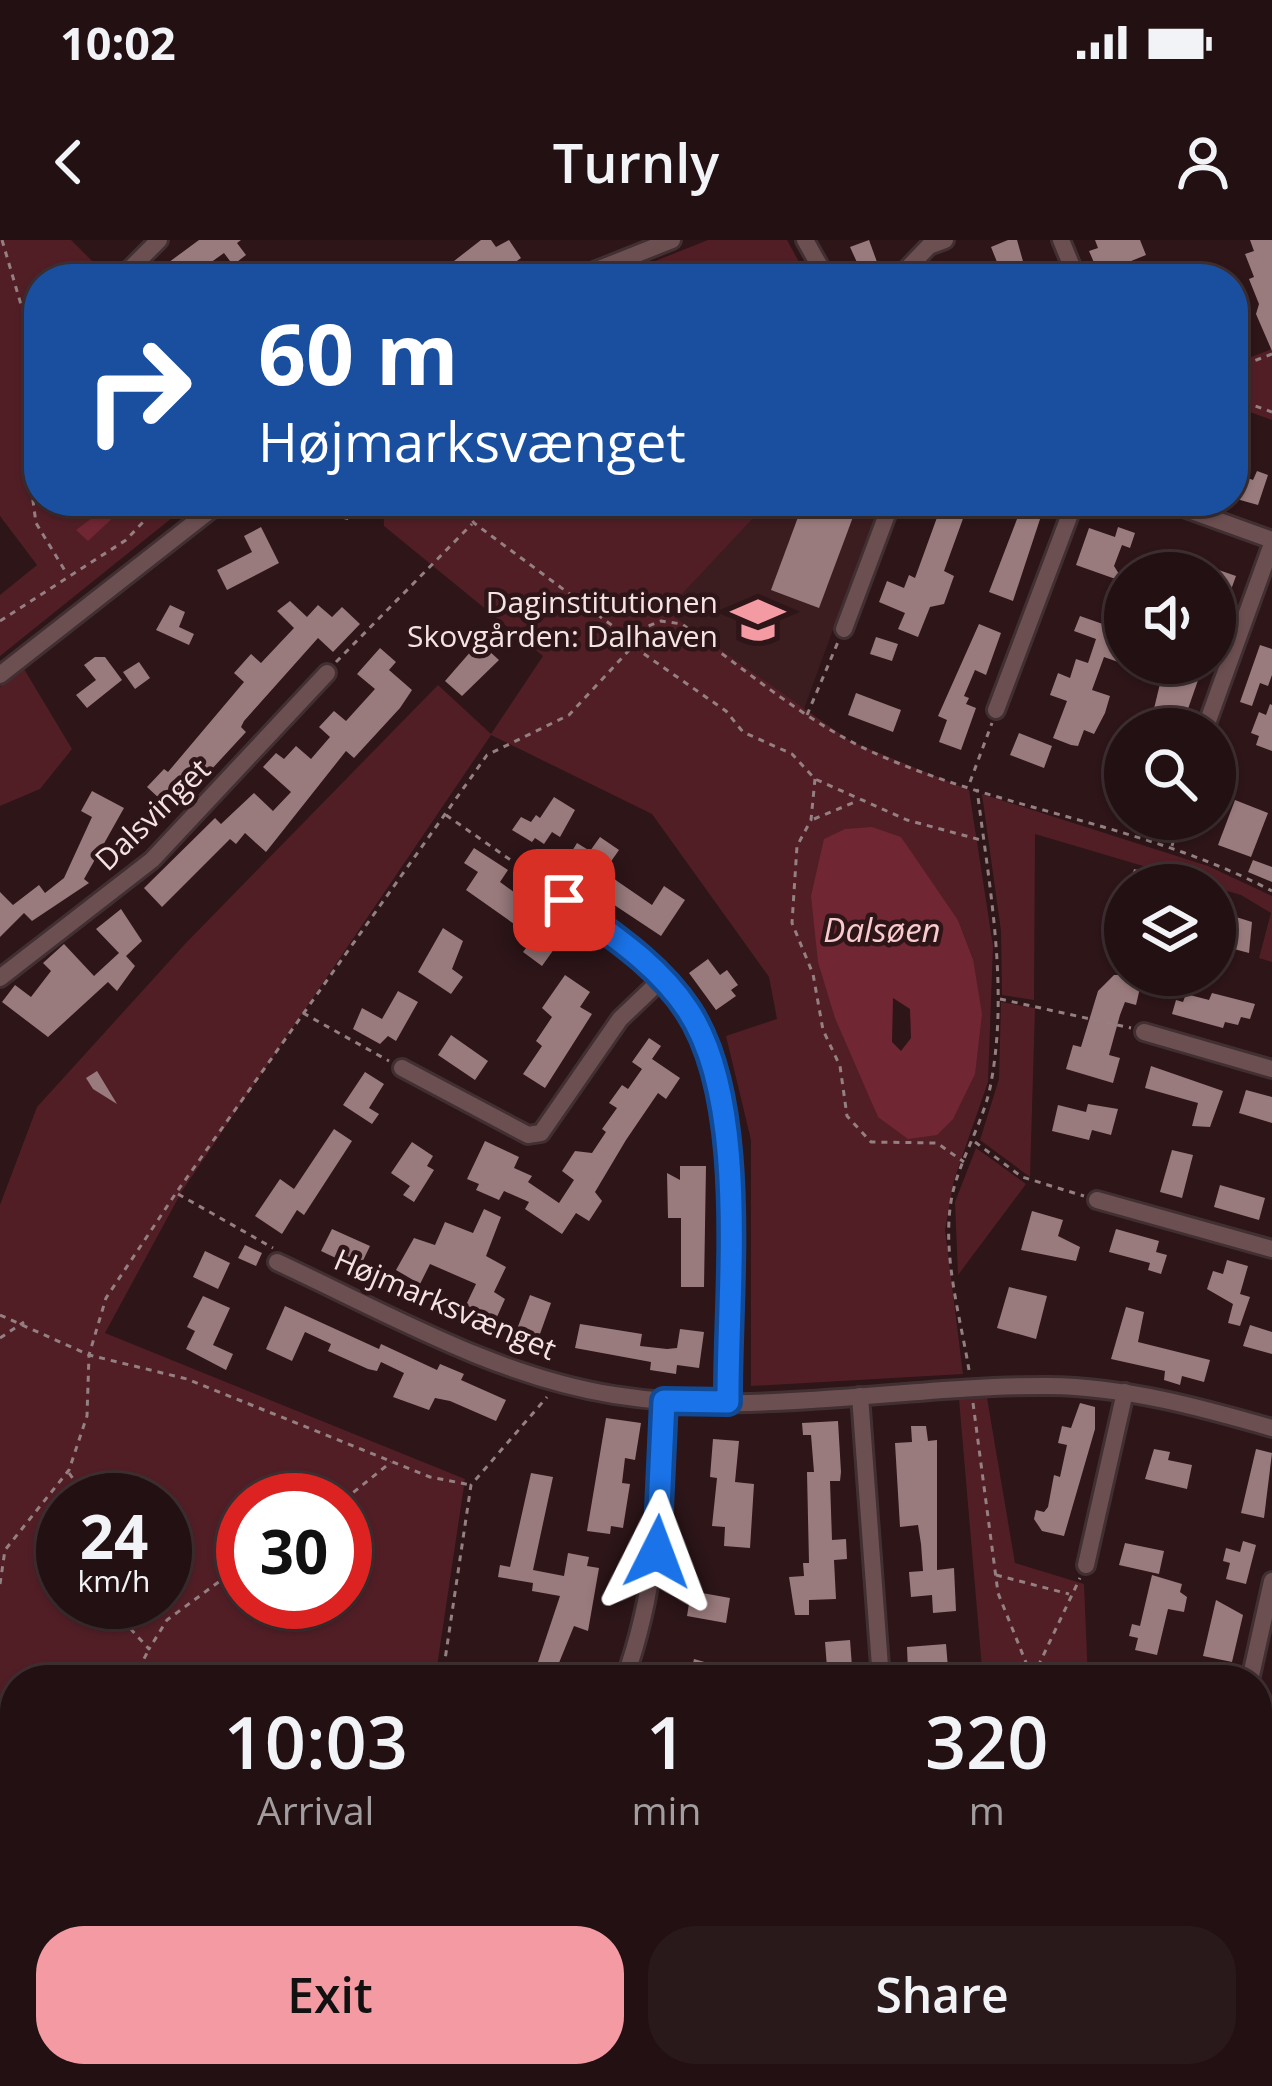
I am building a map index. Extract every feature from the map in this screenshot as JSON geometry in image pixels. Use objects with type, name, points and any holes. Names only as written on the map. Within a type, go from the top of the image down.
[{"type":"street","points":[[135,264],[159,240]]},
{"type":"street","points":[[611,264],[671,240]]},
{"type":"street","points":[[911,264],[929,246],[945,240]]},
{"type":"street","points":[[0,675],[203,516]]},
{"type":"street","points":[[844,629],[886,516]]},
{"type":"street","points":[[996,710],[1069,516]]},
{"type":"street","points":[[1203,516],[1272,542],[1213,708]]},
{"type":"street","name":"Dalsvinget","points":[[0,978],[152,860],[327,673]]},
{"type":"street","points":[[528,872],[663,978],[690,1012],[723,1100],[728,1402]]},
{"type":"street","points":[[402,1068],[528,1135],[541,1133],[620,1019],[663,978]]},
{"type":"street","points":[[1144,1032],[1272,1069]]},
{"type":"street","points":[[1097,1201],[1272,1249]]},
{"type":"street","name":"Højmarksvænget","points":[[277,1262],[487,1359],[560,1382],[664,1401],[1051,1386],[1125,1392],[1272,1428]]},
{"type":"street","points":[[1086,1565],[1125,1392]]},
{"type":"street","points":[[860,1396],[880,1665]]},
{"type":"street","points":[[628,1665],[649,1600],[657,1552],[664,1401]]},
{"type":"street","points":[[1253,1665],[1272,1581]]},
{"type":"path","points":[[2,240],[24,315]]},
{"type":"path","points":[[35,516],[67,574]]},
{"type":"path","points":[[0,621],[126,540],[149,516]]},
{"type":"path","points":[[469,516],[625,635],[633,646],[726,711],[743,732],[792,754],[815,779],[856,801],[984,841]]},
{"type":"path","points":[[327,673],[474,523]]},
{"type":"path","points":[[625,635],[661,620],[682,624],[807,715],[885,758],[1172,848],[1272,890]]},
{"type":"path","points":[[807,715],[844,629]]},
{"type":"path","points":[[0,1584],[5,1550],[68,1472],[87,1415],[89,1355],[106,1298],[176,1193],[487,755],[569,715],[633,646]]},
{"type":"path","points":[[969,785],[996,710]]},
{"type":"path","points":[[815,779],[811,820],[797,846],[793,923],[813,974],[823,1030],[840,1066],[847,1116],[871,1142],[937,1144],[964,1163]]},
{"type":"path","points":[[976,788],[996,939],[991,1083],[952,1195],[949,1239],[995,1575],[1028,1665]]},
{"type":"path","points":[[811,820],[856,801]]},
{"type":"path","points":[[445,814],[528,872]]},
{"type":"path","points":[[1172,848],[1174,840]]},
{"type":"path","points":[[996,999],[1144,1032]]},
{"type":"path","points":[[302,1012],[402,1068]]},
{"type":"path","points":[[973,1141],[1022,1177],[1097,1201]]},
{"type":"path","points":[[176,1193],[272,1245],[277,1262]]},
{"type":"path","points":[[0,1315],[89,1355],[187,1379],[392,1461],[471,1485]]},
{"type":"path","points":[[0,1338],[24,1322]]},
{"type":"path","points":[[444,1665],[471,1485],[560,1382]]},
{"type":"path","points":[[372,1478],[381,1464],[392,1461]]},
{"type":"path","points":[[1040,1665],[1086,1565]]},
{"type":"path","points":[[995,1575],[1072,1595]]},
{"type":"path","points":[[141,1665],[167,1620],[216,1584]]},
{"type":"path","points":[[131,1629],[149,1649]]},
{"type":"shaded area","points":[[0,240],[71,240],[95,264],[24,264],[24,516],[174,516],[0,656],[0,595],[37,565],[0,516]]},
{"type":"shaded area","points":[[708,240],[787,240],[800,264],[648,264]]},
{"type":"shaded area","points":[[1272,349],[1272,420],[1248,411],[1248,358]]},
{"type":"shaded area","points":[[384,516],[755,516],[666,611],[850,741],[969,790],[993,946],[988,1082],[954,1180],[945,1230],[963,1374],[751,1386],[751,1140],[726,1036],[777,1019],[769,977],[652,814],[491,735],[182,1191],[105,1333],[465,1479],[437,1665],[0,1665],[0,1205],[37,1107],[185,944],[438,685],[491,734],[543,656],[384,526]],"holes":[[[900,837],[958,920],[973,959],[878,1117],[860,1069]]]},
{"type":"shaded area","name":"Daginstitutionen Skovgården: Dalhaven","points":[[750,516],[875,516],[804,709],[655,604]]},
{"type":"shaded area","points":[[24,669],[72,749],[40,789],[0,806],[0,687]]},
{"type":"shaded area","points":[[982,794],[1104,833],[1104,840],[1126,840],[1202,864],[1136,864],[1035,834],[1034,1000],[1002,995],[1001,931]]},
{"type":"shaded area","points":[[1236,879],[1272,896],[1272,962],[1259,958],[1271,913],[1236,894]]},
{"type":"shaded area","points":[[1001,1002],[1035,1008],[1030,1177],[980,1140],[999,1079]]},
{"type":"shaded area","points":[[976,1148],[1026,1184],[958,1275],[955,1202]]},
{"type":"shaded area","points":[[987,1398],[1015,1563],[1084,1584],[1087,1665],[982,1665],[959,1399]]},
{"type":"water","points":[[115,516],[88,541],[76,530],[92,518]]},
{"type":"water","name":"Dalsøen","points":[[872,827],[901,837],[958,920],[973,959],[982,1014],[975,1074],[953,1119],[937,1135],[908,1139],[878,1117],[835,1018],[818,962],[811,896],[824,839],[845,829]],"holes":[[[893,998],[910,1009],[911,1038],[901,1051],[892,1042]]]},
{"type":"building","points":[[199,240],[241,240],[237,243],[246,255],[234,264],[224,253],[209,264],[166,264]]},
{"type":"building","points":[[481,240],[491,240],[496,247],[509,240],[521,258],[513,264],[450,264]]},
{"type":"building","points":[[869,240],[877,262],[858,264],[850,247]]},
{"type":"building","points":[[1017,240],[1024,264],[998,264],[991,247]]},
{"type":"building","points":[[1095,240],[1140,240],[1146,255],[1124,264],[1095,264],[1089,251],[1098,248]]},
{"type":"building","points":[[1250,240],[1272,240],[1272,351],[1256,314],[1259,304],[1249,279],[1254,277],[1245,254],[1254,251]]},
{"type":"building","points":[[1257,471],[1268,475],[1258,505],[1248,502],[1248,478],[1253,480]]},
{"type":"building","points":[[798,516],[853,516],[819,608],[771,590]]},
{"type":"building","points":[[938,516],[964,516],[944,571],[954,576],[944,604],[930,607],[918,637],[898,629],[905,613],[879,602],[887,581],[904,588],[909,575],[915,578]]},
{"type":"building","points":[[1018,516],[1041,516],[1013,601],[989,592]]},
{"type":"building","points":[[261,527],[279,563],[227,590],[217,570],[252,552],[244,536]]},
{"type":"building","points":[[1118,527],[1135,533],[1130,548],[1122,545],[1119,552],[1104,552],[1104,575],[1076,565],[1089,528],[1115,537]]},
{"type":"building","points":[[290,601],[307,617],[318,605],[332,617],[342,607],[360,624],[333,652],[318,638],[244,721],[241,727],[246,732],[173,811],[147,787],[164,769],[168,772],[244,682],[234,673],[251,654],[261,663],[294,628],[277,611]]},
{"type":"building","points":[[170,605],[185,612],[179,627],[194,634],[189,645],[156,630]]},
{"type":"building","points":[[1080,616],[1104,624],[1104,657],[1092,690],[1110,696],[1094,734],[1084,730],[1078,746],[1053,738],[1067,701],[1050,695],[1058,673],[1070,678],[1076,659],[1088,663],[1096,639],[1074,631]]},
{"type":"building","points":[[979,624],[1001,633],[986,675],[975,670],[964,696],[969,698],[966,704],[976,708],[961,750],[939,742],[947,720],[938,716]]},
{"type":"building","points":[[876,637],[898,644],[892,661],[870,654]]},
{"type":"building","points":[[479,642],[499,660],[462,696],[445,681]]},
{"type":"building","points":[[1260,645],[1272,649],[1272,675],[1268,686],[1260,683],[1252,706],[1240,702]]},
{"type":"building","points":[[380,648],[396,662],[389,670],[412,690],[400,708],[354,758],[346,751],[266,852],[245,833],[236,844],[230,839],[162,907],[144,888],[215,818],[221,824],[254,793],[273,811],[291,792],[263,767],[276,753],[284,759],[296,746],[311,759],[330,737],[319,727],[334,711],[346,721],[375,689],[357,674]]},
{"type":"building","points":[[105,657],[122,680],[87,708],[76,695],[96,680],[84,665]]},
{"type":"building","points":[[139,662],[150,678],[135,689],[123,672]]},
{"type":"building","points":[[1160,684],[1197,684],[1188,708],[1154,708]]},
{"type":"building","points":[[856,693],[901,710],[893,732],[848,715]]},
{"type":"building","points":[[1270,704],[1272,751],[1256,745],[1259,736],[1251,733],[1259,712],[1266,715]]},
{"type":"building","points":[[1019,733],[1052,746],[1044,768],[1010,755]]},
{"type":"building","points":[[92,791],[124,808],[84,879],[89,883],[32,921],[24,913],[0,937],[0,892],[13,905],[39,885],[45,893],[64,878],[92,817],[81,811]]},
{"type":"building","points":[[554,797],[575,810],[560,837],[552,832],[544,844],[512,830],[521,817],[531,822],[536,815],[540,818]]},
{"type":"building","points":[[1236,800],[1268,813],[1251,857],[1218,845],[1220,840],[1236,840]]},
{"type":"building","points":[[600,837],[619,850],[605,870],[617,881],[652,905],[664,886],[685,900],[661,936],[572,877],[581,864],[569,856],[577,843],[590,851]]},
{"type":"building","points":[[474,848],[508,870],[500,882],[567,931],[542,966],[523,952],[534,938],[466,890],[478,872],[464,863]]},
{"type":"building","points":[[1253,860],[1272,867],[1272,882],[1248,872]]},
{"type":"building","points":[[121,909],[142,941],[126,956],[135,966],[117,991],[108,982],[48,1037],[2,1002],[15,985],[31,997],[51,971],[43,963],[64,944],[94,976],[119,953],[96,929]]},
{"type":"building","points":[[1236,917],[1252,922],[1249,953],[1236,950]]},
{"type":"building","points":[[443,928],[463,941],[452,969],[463,977],[451,994],[418,972]]},
{"type":"building","points":[[708,959],[720,975],[727,970],[738,985],[731,990],[736,996],[716,1010],[689,973]]},
{"type":"building","points":[[565,975],[590,992],[580,1007],[592,1014],[545,1088],[523,1074],[542,1046],[536,1041],[552,1017],[542,1008]]},
{"type":"building","points":[[1104,985],[1104,996],[1138,996],[1136,1005],[1125,1002],[1120,1015],[1109,1055],[1120,1058],[1113,1083],[1066,1069],[1073,1045],[1081,1047]]},
{"type":"building","points":[[398,991],[418,1002],[396,1041],[388,1036],[380,1044],[353,1029],[362,1008],[382,1019]]},
{"type":"building","points":[[1185,996],[1209,1000],[1224,996],[1255,1004],[1250,1019],[1241,1017],[1238,1025],[1225,1022],[1223,1028],[1172,1014],[1176,1000],[1183,1002]]},
{"type":"building","points":[[451,1035],[488,1061],[475,1080],[438,1055]]},
{"type":"building","points":[[649,1038],[661,1046],[652,1059],[680,1078],[666,1099],[658,1093],[626,1140],[595,1192],[602,1201],[589,1221],[576,1213],[562,1234],[525,1209],[529,1202],[504,1191],[499,1200],[476,1190],[479,1184],[467,1179],[485,1141],[519,1157],[514,1168],[532,1176],[528,1182],[559,1203],[574,1180],[562,1171],[575,1151],[592,1153],[606,1132],[602,1129],[617,1108],[609,1103],[622,1085],[628,1089],[642,1069],[632,1062]]},
{"type":"building","points":[[1151,1066],[1223,1091],[1210,1127],[1192,1126],[1198,1103],[1145,1088]]},
{"type":"building","points":[[97,1071],[117,1104],[93,1089],[86,1078]]},
{"type":"building","points":[[365,1072],[384,1084],[369,1108],[379,1114],[372,1124],[343,1105]]},
{"type":"building","points":[[1246,1090],[1272,1097],[1272,1123],[1239,1113]]},
{"type":"building","points":[[1088,1104],[1118,1109],[1111,1135],[1092,1130],[1089,1140],[1052,1131],[1058,1105],[1086,1112]]},
{"type":"building","points":[[334,1129],[352,1141],[304,1215],[297,1210],[282,1234],[255,1216],[280,1179],[294,1189]]},
{"type":"building","points":[[412,1142],[433,1156],[427,1166],[434,1170],[414,1202],[403,1195],[410,1186],[391,1173]]},
{"type":"building","points":[[1172,1150],[1193,1155],[1182,1198],[1160,1192]]},
{"type":"building","points":[[680,1166],[706,1166],[704,1287],[681,1287],[681,1218],[668,1218],[667,1173],[680,1180]]},
{"type":"building","points":[[1220,1185],[1265,1198],[1259,1220],[1214,1207]]},
{"type":"building","points":[[484,1209],[501,1217],[486,1256],[506,1267],[494,1292],[505,1299],[496,1319],[466,1305],[476,1284],[430,1264],[420,1284],[396,1270],[414,1238],[435,1245],[445,1222],[473,1233]]},
{"type":"building","points":[[1032,1211],[1063,1220],[1058,1236],[1080,1247],[1076,1261],[1021,1250]]},
{"type":"building","points":[[332,1229],[370,1246],[359,1269],[321,1251]]},
{"type":"building","points":[[1116,1229],[1159,1241],[1156,1252],[1167,1255],[1161,1274],[1148,1270],[1150,1263],[1109,1252]]},
{"type":"building","points":[[245,1245],[262,1253],[256,1266],[238,1258]]},
{"type":"building","points":[[205,1251],[230,1263],[218,1289],[193,1277]]},
{"type":"building","points":[[1227,1260],[1248,1266],[1240,1294],[1250,1297],[1240,1326],[1228,1323],[1233,1304],[1207,1289],[1213,1271],[1223,1274]]},
{"type":"building","points":[[1009,1287],[1047,1296],[1036,1339],[997,1328]]},
{"type":"building","points":[[530,1295],[551,1303],[536,1345],[514,1337]]},
{"type":"building","points":[[203,1296],[230,1308],[213,1345],[233,1354],[226,1370],[186,1349],[195,1331],[187,1327]]},
{"type":"building","points":[[285,1306],[379,1349],[381,1344],[437,1370],[440,1364],[464,1374],[461,1380],[506,1400],[496,1421],[450,1401],[435,1398],[429,1410],[393,1397],[404,1373],[381,1362],[377,1371],[368,1369],[328,1351],[331,1344],[305,1332],[292,1361],[266,1349]]},
{"type":"building","points":[[1126,1307],[1144,1312],[1138,1342],[1210,1360],[1204,1382],[1182,1376],[1180,1385],[1164,1380],[1165,1371],[1111,1359]]},
{"type":"building","points":[[580,1324],[642,1334],[640,1346],[667,1349],[677,1348],[680,1329],[704,1332],[699,1368],[677,1365],[676,1374],[650,1370],[651,1362],[575,1348]]},
{"type":"building","points":[[1250,1325],[1272,1332],[1272,1354],[1243,1346]]},
{"type":"building","points":[[1080,1403],[1095,1407],[1095,1429],[1064,1536],[1042,1531],[1034,1519],[1036,1510],[1044,1512],[1048,1507],[1054,1475],[1060,1477],[1067,1445],[1058,1443],[1062,1426],[1071,1428]]},
{"type":"building","points":[[606,1418],[641,1423],[635,1460],[625,1458],[622,1483],[630,1484],[623,1528],[611,1526],[610,1534],[587,1531]]},
{"type":"building","points":[[838,1421],[841,1472],[840,1481],[830,1481],[832,1540],[846,1539],[847,1559],[834,1560],[836,1599],[809,1600],[809,1615],[795,1615],[789,1577],[804,1576],[803,1563],[809,1563],[807,1472],[814,1472],[811,1435],[803,1435],[802,1423]]},
{"type":"building","points":[[911,1426],[926,1426],[928,1441],[937,1440],[937,1570],[954,1568],[956,1611],[933,1613],[932,1595],[911,1597],[909,1572],[923,1571],[921,1544],[918,1525],[900,1527],[895,1443],[912,1442]]},
{"type":"building","points":[[713,1439],[739,1441],[735,1482],[754,1484],[750,1548],[724,1546],[725,1527],[712,1526],[717,1478],[710,1477]]},
{"type":"building","points":[[1154,1449],[1170,1452],[1168,1460],[1192,1465],[1187,1489],[1145,1479]]},
{"type":"building","points":[[1256,1449],[1272,1453],[1264,1518],[1241,1513]]},
{"type":"building","points":[[531,1473],[553,1477],[533,1570],[564,1576],[568,1553],[589,1557],[587,1566],[599,1568],[588,1631],[574,1626],[558,1665],[537,1665],[560,1596],[532,1591],[533,1583],[498,1577],[500,1565],[510,1567]]},
{"type":"building","points":[[1243,1541],[1256,1545],[1246,1584],[1226,1579],[1230,1563],[1223,1561],[1226,1548],[1240,1552]]},
{"type":"building","points":[[1125,1543],[1164,1551],[1159,1574],[1119,1565]]},
{"type":"building","points":[[1152,1575],[1182,1584],[1180,1592],[1187,1597],[1184,1612],[1168,1609],[1157,1655],[1135,1650],[1138,1638],[1129,1636],[1132,1624],[1140,1626]]},
{"type":"building","points":[[691,1591],[730,1598],[726,1623],[687,1616]]},
{"type":"building","points":[[1216,1600],[1243,1615],[1232,1662],[1203,1656]]},
{"type":"building","points":[[850,1640],[852,1665],[827,1665],[825,1642]]},
{"type":"building","points":[[946,1644],[948,1665],[908,1665],[907,1647]]},
{"type":"place","name":"Daginstitutionen Skovgården: Dalhaven","points":[[758,620]]},
{"type":"route","points":[[564,900],[663,978],[690,1012],[723,1100],[728,1151],[728,1402],[664,1401],[657,1552]]}]
